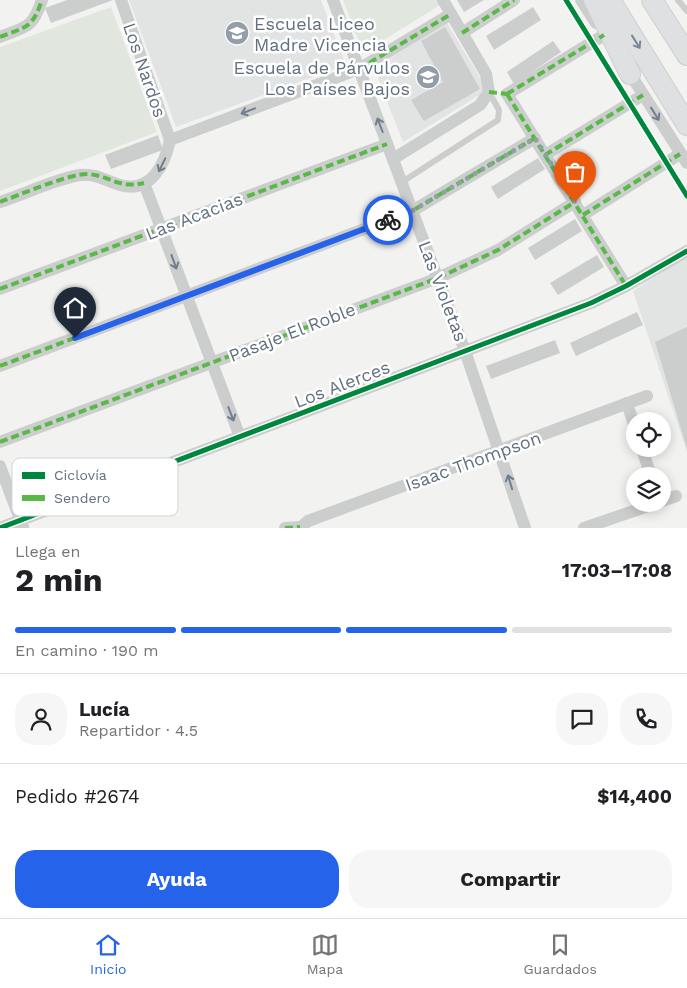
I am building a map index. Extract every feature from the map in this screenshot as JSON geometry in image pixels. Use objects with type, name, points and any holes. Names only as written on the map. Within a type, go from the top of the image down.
[{"type":"main road","points":[[594,0],[630,74]]},
{"type":"main road","points":[[610,0],[687,125]]},
{"type":"main road","points":[[652,0],[687,55]]},
{"type":"street","points":[[0,37],[30,25],[36,17],[42,0]]},
{"type":"street","name":"Los Nardos","points":[[120,0],[170,140]]},
{"type":"street","name":"Las Violetas","points":[[334,0],[465,351],[525,528]]},
{"type":"street","points":[[393,159],[480,105],[489,92],[486,74],[443,0]]},
{"type":"street","points":[[462,33],[514,0]]},
{"type":"street","points":[[582,0],[684,158],[687,170]]},
{"type":"street","points":[[0,202],[79,175],[99,176],[123,185],[144,183],[155,177],[163,165],[170,140],[359,69],[451,14]]},
{"type":"street","points":[[489,92],[507,94],[604,35]]},
{"type":"street","points":[[507,94],[626,286]]},
{"type":"street","points":[[546,155],[643,95]]},
{"type":"street","points":[[0,366],[412,211],[535,138]]},
{"type":"street","name":"Las Acacias","points":[[0,289],[387,144]]},
{"type":"street","points":[[583,215],[684,158]]},
{"type":"street","points":[[144,183],[240,437]]},
{"type":"street","name":"Pasaje El Roble","points":[[0,442],[438,278],[498,250],[575,202]]},
{"type":"street","name":"Los Alerces","points":[[178,462],[590,303],[626,286],[687,251]]},
{"type":"street","name":"Isaac Thompson","points":[[285,528],[300,528],[308,521],[647,396]]},
{"type":"street","points":[[626,403],[629,412]]},
{"type":"street","points":[[0,466],[12,498]]},
{"type":"street","points":[[671,498],[676,496]]},
{"type":"street","points":[[584,528],[631,512]]},
{"type":"street","name":"Los Alerces","points":[[0,528],[22,524],[42,516]]},
{"type":"lane","points":[[678,0],[687,11]]},
{"type":"lane","points":[[402,182],[498,120],[499,110],[489,92]]},
{"type":"shaded area","name":"Escuela Liceo Madre Vicencia","points":[[129,0],[321,0],[346,65],[176,127]]},
{"type":"shaded area","points":[[343,0],[448,0],[363,53]]},
{"type":"shaded area","points":[[111,7],[157,132],[0,191],[0,47]]},
{"type":"shaded area","name":"Escuela de Párvulos Los Países Bajos","points":[[447,23],[485,86],[483,93],[403,142],[374,68]]},
{"type":"shaded area","points":[[687,256],[687,452],[633,291]]},
{"type":"building","points":[[67,0],[113,0],[51,23],[45,8]]},
{"type":"building","points":[[457,0],[484,0],[464,12]]},
{"type":"building","points":[[533,7],[541,20],[494,50],[486,36]]},
{"type":"building","points":[[445,27],[480,89],[424,121],[411,100],[443,82],[421,41]]},
{"type":"building","points":[[553,41],[561,52],[514,84],[507,72]]},
{"type":"building","points":[[158,135],[163,150],[111,169],[105,155]]},
{"type":"building","points":[[538,158],[545,169],[498,199],[491,187]]},
{"type":"building","points":[[575,219],[582,231],[535,260],[528,248]]},
{"type":"building","points":[[597,255],[604,267],[558,295],[550,283]]},
{"type":"building","points":[[637,312],[643,325],[576,356],[570,343]]},
{"type":"building","points":[[687,327],[687,449],[655,342]]},
{"type":"building","points":[[555,340],[560,353],[491,379],[486,366]]},
{"type":"marked path","points":[[0,37],[23,28],[31,22],[42,0]]},
{"type":"marked path","points":[[462,33],[514,0]]},
{"type":"marked path","points":[[359,69],[451,14]]},
{"type":"marked path","points":[[507,94],[604,35]]},
{"type":"marked path","points":[[489,92],[507,94]]},
{"type":"marked path","points":[[507,94],[626,286]]},
{"type":"marked path","points":[[545,155],[643,95]]},
{"type":"marked path","points":[[0,366],[412,211],[535,138]]},
{"type":"marked path","points":[[0,289],[387,144]]},
{"type":"marked path","points":[[583,215],[680,154]]},
{"type":"marked path","points":[[0,202],[80,175],[96,175],[128,184],[144,183]]},
{"type":"marked path","points":[[0,442],[438,278],[498,250],[575,202]]},
{"type":"marked path","points":[[285,528],[300,527]]},
{"type":"cycle path","points":[[566,0],[687,196]]},
{"type":"cycle path","points":[[178,460],[591,303],[626,286],[687,251]]},
{"type":"cycle path","points":[[0,528],[32,516]]},
{"type":"way so far","points":[[388,220],[412,211],[535,138],[575,202]]},
{"type":"place","name":"Escuela Liceo Madre Vicencia","points":[[237,33]]},
{"type":"place","name":"Escuela de Párvulos Los Países Bajos","points":[[428,77]]},
{"type":"route","points":[[75,338],[388,220]]}]
